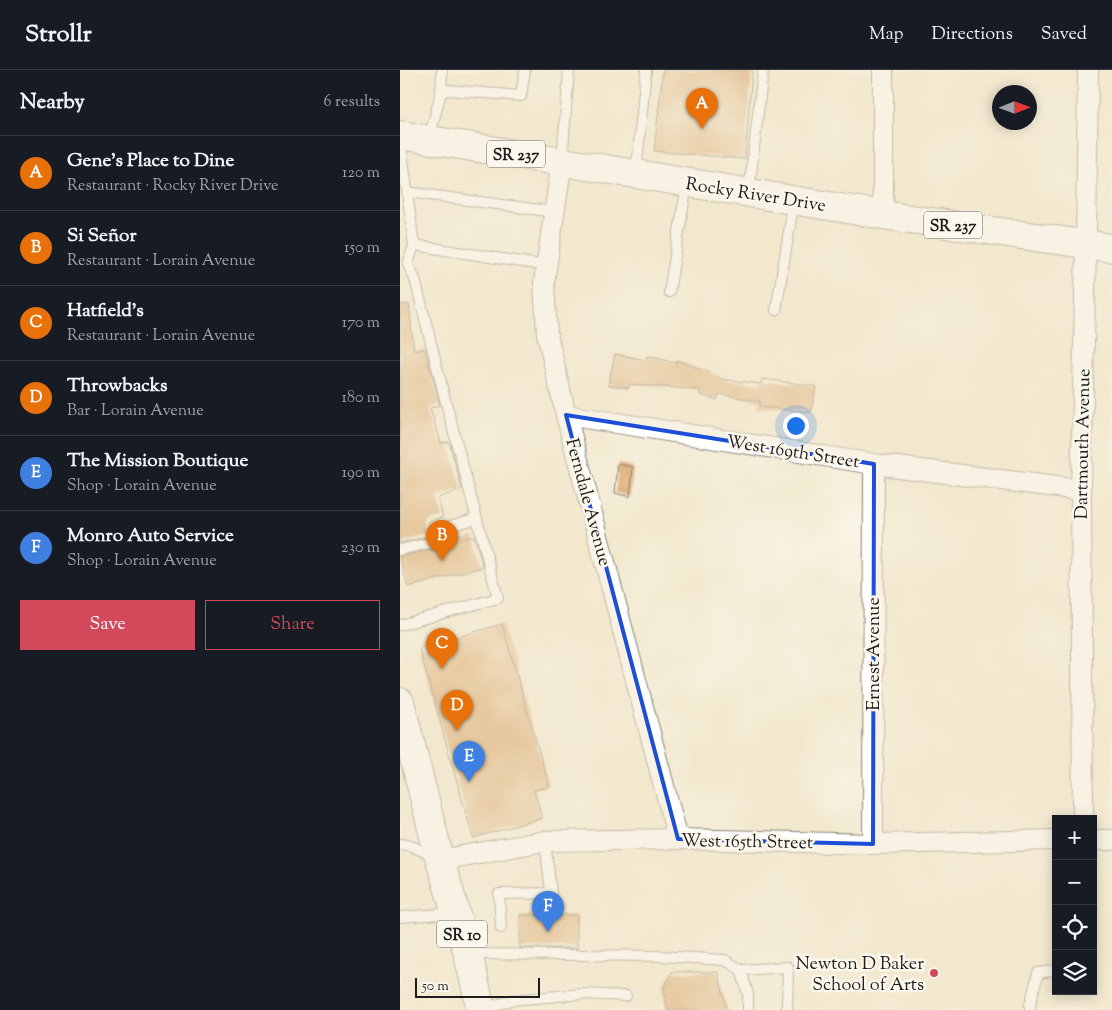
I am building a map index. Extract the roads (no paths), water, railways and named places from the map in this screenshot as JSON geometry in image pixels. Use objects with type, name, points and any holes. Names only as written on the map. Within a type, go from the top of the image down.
[{"type":"main road","name":"Rocky River Drive","points":[[400,135],[884,215],[1099,246]]},
{"type":"main road","name":"SR 10","points":[[400,704],[440,860],[468,954],[481,1010]]},
{"type":"street","points":[[883,70],[884,215]]},
{"type":"street","name":"Dartmouth Avenue","points":[[1083,815],[1081,490],[1099,246],[1088,70]]},
{"type":"street","name":"Ferndale Avenue","points":[[562,161],[544,282],[547,334],[566,415],[678,839]]},
{"type":"street","name":"West 169th Street","points":[[566,415],[874,464],[1081,490]]},
{"type":"street","name":"Ernest Avenue","points":[[873,844],[874,464]]},
{"type":"street","name":"West 165th Street","points":[[440,860],[545,841],[678,839],[873,844],[1052,840]]},
{"type":"street","points":[[1097,840],[1112,840]]},
{"type":"street","points":[[470,1010],[481,1010]]},
{"type":"lane","points":[[429,140],[441,92],[442,70]]},
{"type":"lane","points":[[441,92],[448,90],[521,96],[525,70]]},
{"type":"lane","points":[[562,161],[569,70]]},
{"type":"lane","points":[[636,174],[646,70]]},
{"type":"lane","points":[[748,193],[763,70]]},
{"type":"lane","points":[[400,135],[414,244],[408,264],[415,279],[498,598],[400,625]]},
{"type":"lane","points":[[669,292],[687,183]]},
{"type":"lane","points":[[407,192],[554,212]]},
{"type":"lane","points":[[776,310],[794,200]]},
{"type":"lane","points":[[414,244],[547,266]]},
{"type":"lane","points":[[400,550],[433,542],[447,527],[477,518]]},
{"type":"lane","points":[[501,928],[499,894],[551,893],[545,841]]},
{"type":"lane","points":[[400,844],[426,851],[440,860]]},
{"type":"lane","points":[[400,917],[456,913]]},
{"type":"lane","points":[[468,954],[661,956],[725,960],[741,970],[788,967],[787,1010]]},
{"type":"lane","points":[[741,970],[748,994],[748,1010]]},
{"type":"lane","points":[[1030,1010],[1038,973],[1052,971]]},
{"type":"lane","points":[[481,1010],[511,1000],[582,994],[626,996]]},
{"type":"place","name":"Gene's Place to Dine","points":[[702,129]]},
{"type":"place","name":"Si Señor","points":[[442,561]]},
{"type":"place","name":"Hatfield's","points":[[442,669]]},
{"type":"place","name":"Throwbacks","points":[[457,731]]},
{"type":"place","name":"The Mission Boutique","points":[[469,782]]},
{"type":"place","name":"Monro Auto Service","points":[[548,932]]},
{"type":"place","name":"Newton D Baker School of Arts","points":[[934,973]]}]
